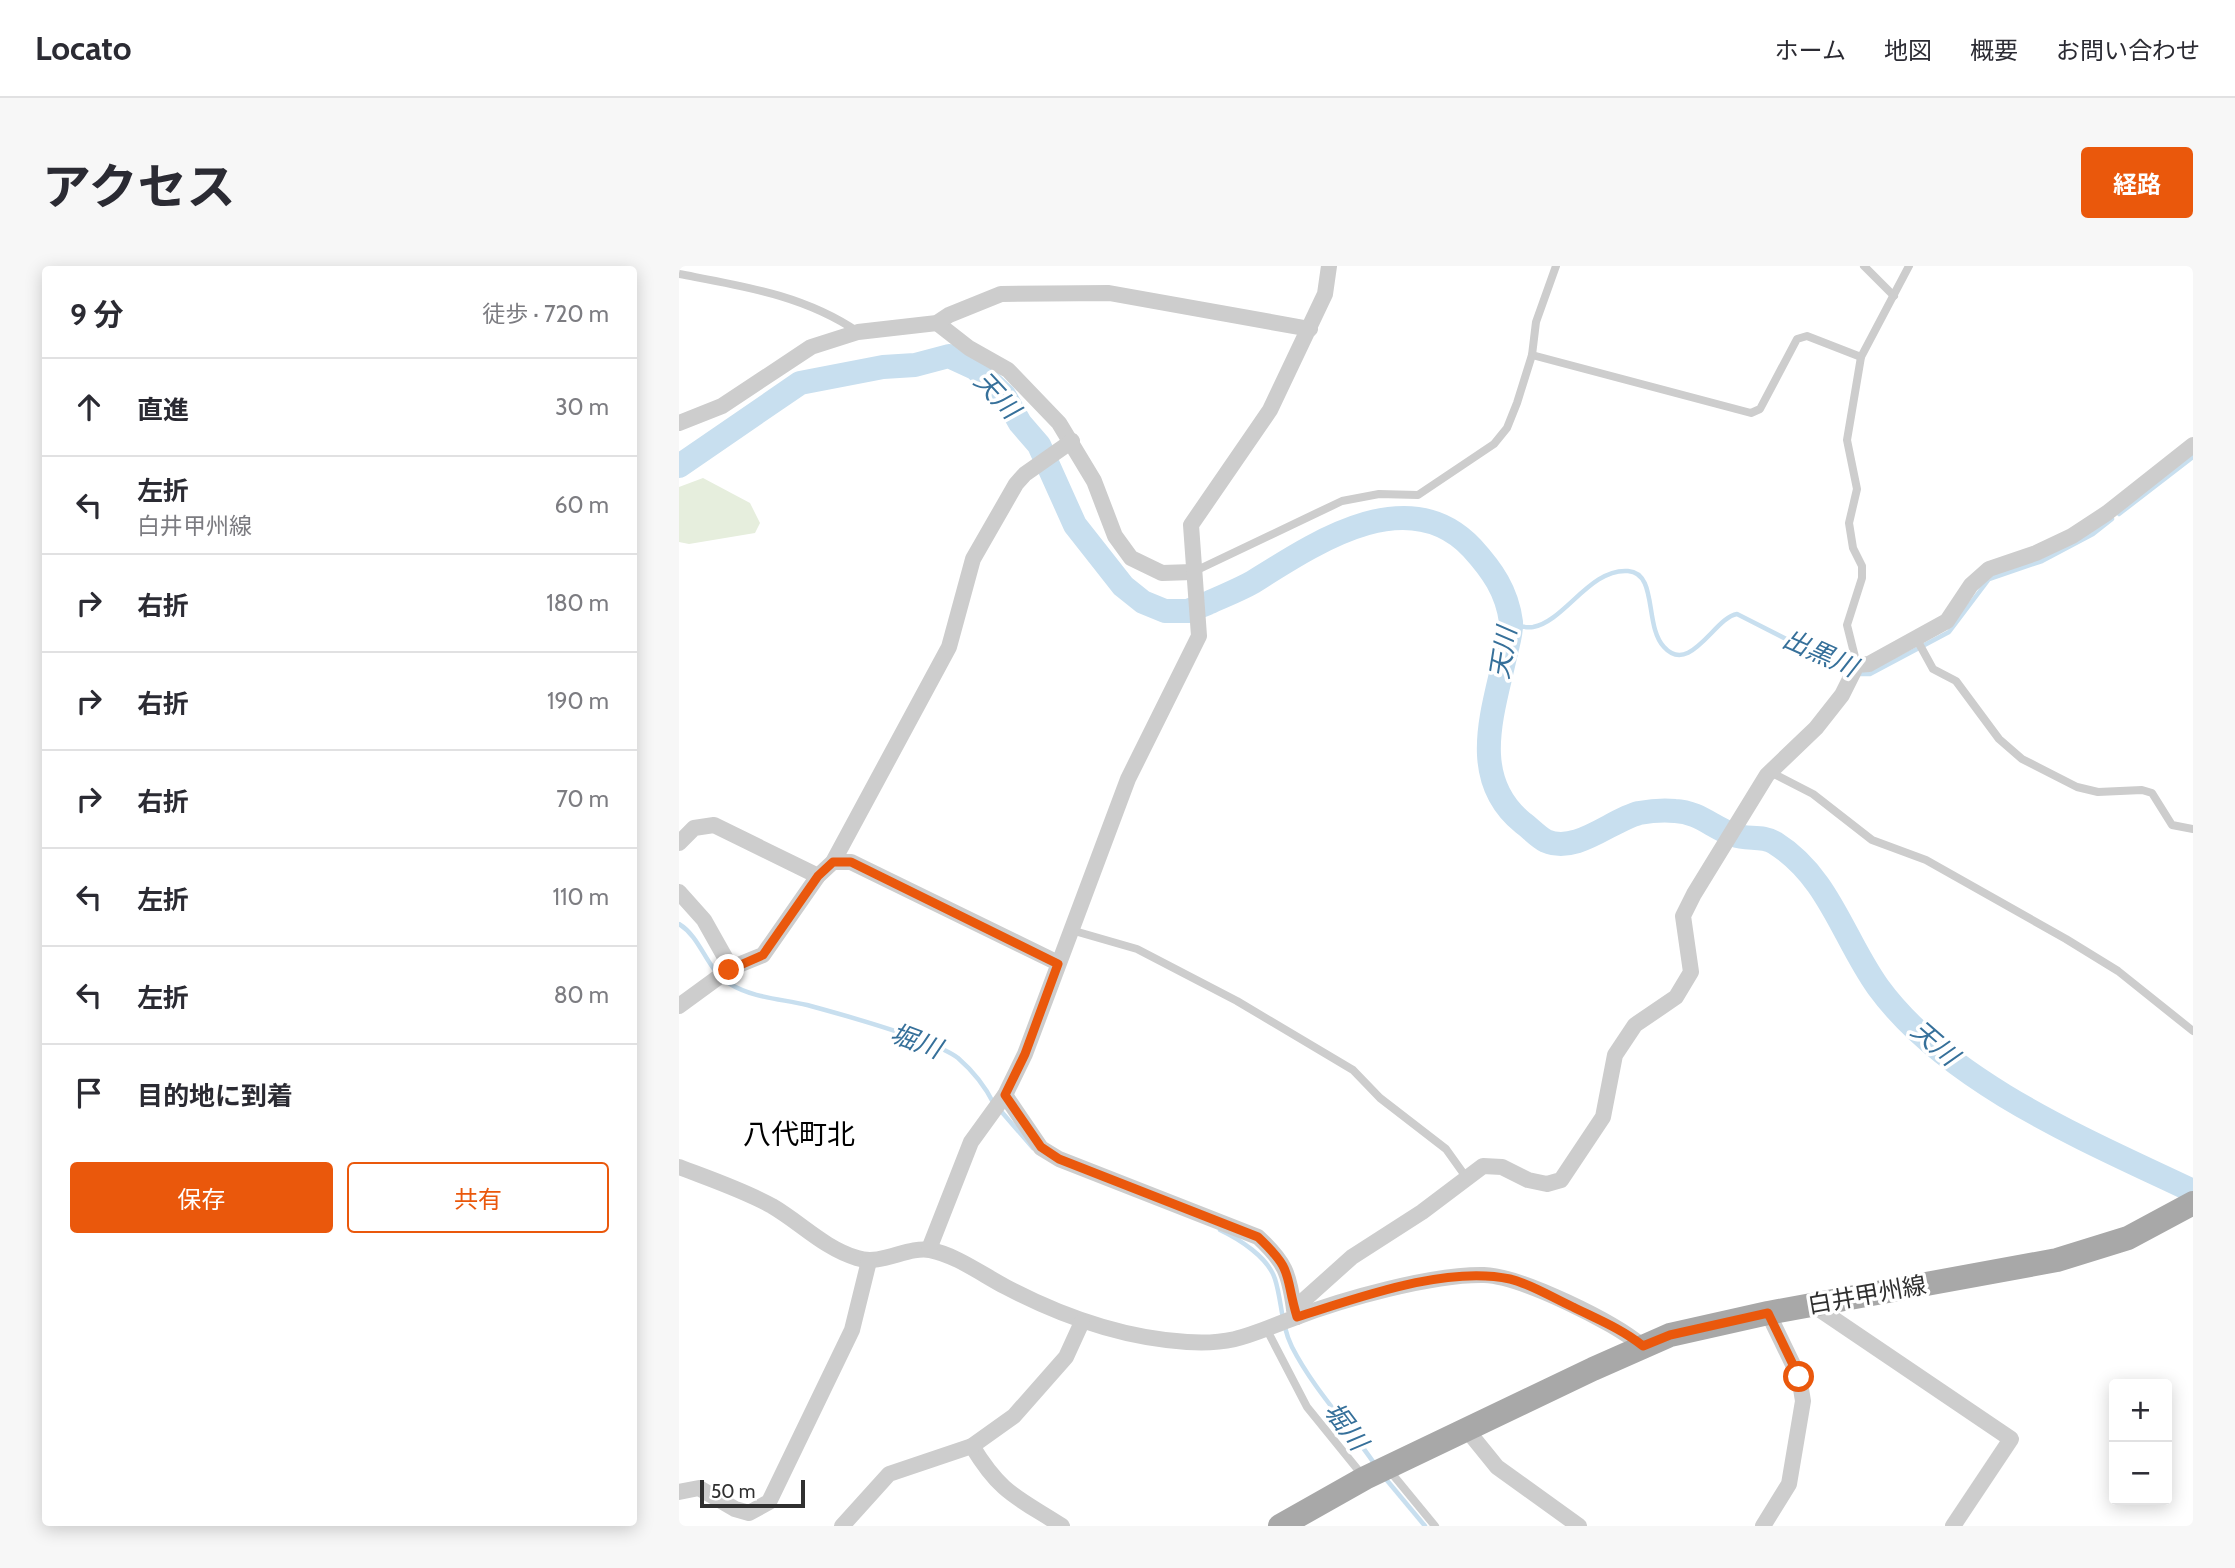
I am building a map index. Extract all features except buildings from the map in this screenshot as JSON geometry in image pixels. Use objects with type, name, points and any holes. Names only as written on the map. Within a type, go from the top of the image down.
[{"type":"main road","name":"白井甲州線","points":[[1280,1526],[1378,1472],[1643,1346],[1692,1329],[1768,1313],[2078,1255],[2128,1238],[2185,1208]]},
{"type":"street","points":[[929,1250],[971,1142],[989,1113],[1003,1098],[1025,1054],[1128,779],[1199,636],[1198,592],[1193,572],[1191,525],[1270,410],[1325,294],[1329,266]]},
{"type":"street","points":[[679,423],[722,406],[811,347],[859,332],[937,323],[949,315],[1001,294],[1097,292],[1310,330]]},
{"type":"street","points":[[937,323],[969,348],[1008,370],[1036,397],[1066,445],[1094,481],[1115,536],[1131,558],[1162,573],[1193,572]]},
{"type":"street","points":[[679,1006],[730,969],[763,955],[818,876],[833,862],[949,647],[974,559],[1025,474],[1066,445]]},
{"type":"street","points":[[1295,1315],[1352,1257],[1422,1212],[1483,1166],[1502,1167],[1528,1180],[1547,1184],[1561,1180],[1603,1116],[1615,1055],[1635,1025],[1676,996],[1691,972],[1683,916],[1770,772],[1816,728],[1855,670],[1947,621],[1971,585],[1989,569],[2036,553],[2072,536],[2107,513],[2193,445]]},
{"type":"street","points":[[679,843],[694,828],[715,825],[818,876]]},
{"type":"street","points":[[833,862],[851,862],[1058,964]]},
{"type":"street","points":[[679,892],[704,920],[730,969]]},
{"type":"street","points":[[1003,1098],[1041,1147],[1059,1159],[1258,1237],[1277,1255],[1289,1275],[1295,1315]]},
{"type":"street","points":[[679,1167],[772,1206],[829,1246],[869,1261],[929,1250],[1082,1322],[1119,1332],[1202,1343],[1228,1343],[1270,1329],[1295,1315],[1429,1281],[1485,1275],[1513,1280],[1531,1288],[1627,1333],[1643,1346]]},
{"type":"street","points":[[679,1492],[699,1488],[735,1509],[749,1513],[769,1502],[852,1330],[869,1261]]},
{"type":"street","points":[[1813,1306],[2011,1439],[1952,1526]]},
{"type":"street","points":[[1763,1526],[1789,1484],[1803,1401],[1799,1377],[1768,1313]]},
{"type":"street","points":[[842,1526],[889,1474],[972,1446],[1014,1416],[1066,1357],[1082,1322]]},
{"type":"street","points":[[1467,1430],[1497,1467],[1579,1526]]},
{"type":"street","points":[[972,1446],[987,1471],[1010,1496],[1062,1526]]},
{"type":"lane","points":[[1193,572],[1342,501],[1379,494],[1418,495],[1480,456],[1507,428],[1532,355],[1536,322],[1556,266]]},
{"type":"lane","points":[[1864,266],[1894,296]]},
{"type":"lane","points":[[1855,670],[1847,625],[1862,578],[1862,566],[1853,548],[1849,523],[1857,489],[1847,440],[1861,357],[1909,266]]},
{"type":"lane","points":[[679,274],[768,291],[837,317],[859,332]]},
{"type":"lane","points":[[1532,355],[1751,413],[1761,409],[1797,339],[1807,335],[1861,357]]},
{"type":"lane","points":[[1916,638],[1933,669],[1956,681],[1999,739],[2022,759],[2077,787],[2098,792],[2142,790],[2152,793],[2172,825],[2193,829]]},
{"type":"lane","points":[[1770,772],[1813,793],[1872,839],[1926,860],[2066,939],[2118,971],[2193,1031]]},
{"type":"lane","points":[[1070,929],[1137,949],[1237,1001],[1353,1070],[1380,1098],[1446,1149],[1466,1177]]},
{"type":"lane","points":[[1270,1329],[1307,1407],[1435,1526]]},
{"type":"green space","points":[[703,478],[750,503],[760,523],[755,533],[689,544],[679,542],[679,487]]},
{"type":"waterway","name":"天川","points":[[679,466],[800,383],[883,367],[915,365],[949,356],[975,368],[1004,395],[1020,423],[1039,445],[1075,525],[1123,586],[1143,602],[1165,611],[1188,611],[1208,603],[1248,585],[1333,536],[1362,525],[1391,519],[1419,519],[1447,528],[1472,548],[1486,564],[1498,582],[1509,611],[1510,635],[1491,723],[1490,766],[1496,787],[1506,806],[1523,823],[1546,841],[1558,844],[1582,840],[1639,813],[1675,811],[1699,817],[1734,835],[1775,843],[1809,873],[1822,891],[1878,987],[1907,1021],[1942,1052],[1981,1081],[2022,1106],[2109,1152],[2193,1191]]},
{"type":"waterway","name":"出黒川","points":[[2119,514],[2193,457]]},
{"type":"waterway","name":"出黒川","points":[[1857,674],[1870,674],[1949,632],[1989,579],[2042,561],[2093,534],[2112,519]]},
{"type":"waterway","name":"出黒川","points":[[1511,625],[1533,627],[1545,623],[1602,578],[1614,572],[1628,571],[1637,574],[1643,581],[1658,638],[1664,647],[1674,654],[1693,650],[1720,624],[1737,614],[1849,671]]},
{"type":"waterway","name":"堀川","points":[[679,924],[693,937],[715,971],[730,984],[758,995],[807,1005],[885,1028],[946,1051],[958,1058],[974,1074],[994,1104]]},
{"type":"waterway","name":"堀川","points":[[1000,1110],[1033,1148]]},
{"type":"waterway","name":"堀川","points":[[1220,1230],[1236,1238],[1266,1263],[1275,1279],[1292,1347],[1311,1378],[1376,1466]]},
{"type":"waterway","name":"堀川","points":[[1385,1478],[1425,1526]]},
{"type":"district","name":"八代町北","points":[[799,1134]]},
{"type":"route","points":[[729,970],[763,955],[818,876],[833,862],[851,862],[1058,964],[1025,1054],[1005,1095],[1041,1147],[1059,1159],[1258,1237],[1277,1255],[1289,1275],[1297,1317],[1429,1281],[1485,1275],[1513,1280],[1531,1288],[1627,1333],[1643,1346],[1670,1335],[1768,1313],[1770,1322],[1782,1339],[1799,1377]]}]
